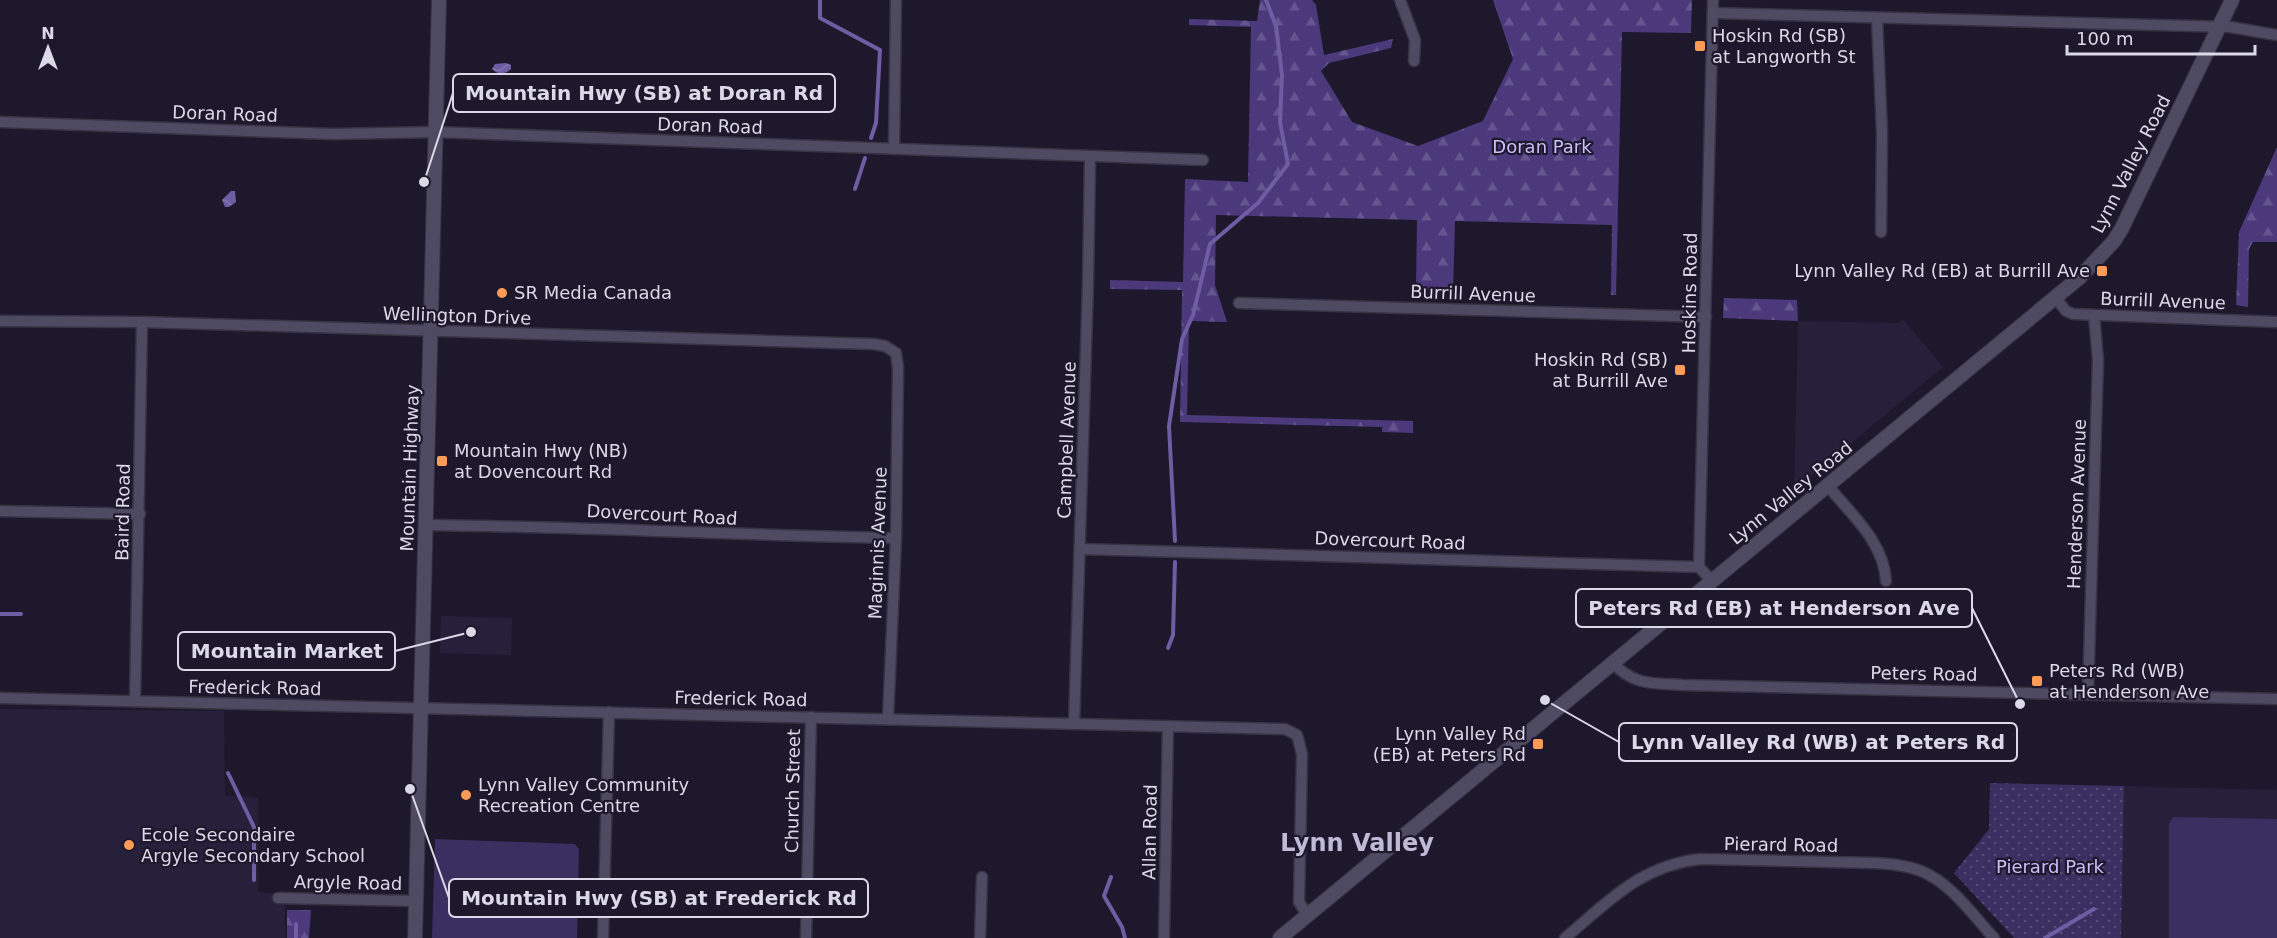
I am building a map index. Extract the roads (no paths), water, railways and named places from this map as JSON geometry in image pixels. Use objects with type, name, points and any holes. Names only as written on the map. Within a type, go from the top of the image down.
[{"type":"street","name":"Mountain Highway","points":[[416,938],[440,0]]},
{"type":"street","points":[[894,149],[896,0]]},
{"type":"street","points":[[1400,0],[1415,40],[1414,61]]},
{"type":"street","name":"Hoskins Road","points":[[1699,567],[1713,0]]},
{"type":"street","name":"Lynn Valley Road","points":[[1280,938],[2080,277],[2114,241],[2232,0]]},
{"type":"street","points":[[1713,13],[2233,28],[2277,35]]},
{"type":"street","points":[[1877,19],[1882,132],[1881,232]]},
{"type":"street","name":"Doran Road","points":[[0,123],[333,134],[436,132],[1203,160]]},
{"type":"street","name":"Campbell Avenue","points":[[1074,723],[1090,157]]},
{"type":"street","name":"Burrill Avenue","points":[[2055,297],[2066,311],[2073,314],[2277,322]]},
{"type":"street","name":"Burrill Avenue","points":[[1239,303],[1706,317]]},
{"type":"street","name":"Henderson Avenue","points":[[2088,694],[2098,360],[2094,315]]},
{"type":"street","name":"Wellington Drive","points":[[0,321],[142,322],[873,344],[885,346],[896,353],[898,368]]},
{"type":"street","name":"Baird Road","points":[[135,701],[142,322]]},
{"type":"street","name":"Maginnis Avenue","points":[[888,719],[896,538],[898,368]]},
{"type":"street","points":[[1827,485],[1880,552],[1886,581]]},
{"type":"street","points":[[0,511],[140,514]]},
{"type":"street","name":"Dovercourt Road","points":[[427,525],[896,538]]},
{"type":"street","name":"Dovercourt Road","points":[[1080,549],[1699,567]]},
{"type":"street","points":[[1699,567],[1712,581]]},
{"type":"street","name":"Peters Road","points":[[1612,663],[1622,673],[1639,682],[2277,699]]},
{"type":"street","name":"Frederick Road","points":[[0,698],[1285,729],[1297,735],[1302,754],[1299,902],[1307,915]]},
{"type":"street","points":[[603,938],[609,712]]},
{"type":"street","name":"Church Street","points":[[806,938],[811,717]]},
{"type":"street","name":"Allan Road","points":[[1164,938],[1168,726]]},
{"type":"street","name":"Pierard Road","points":[[1565,938],[1639,879],[1659,868],[1679,862],[1700,860],[1874,863],[1920,870],[1940,881],[1994,938]]},
{"type":"street","points":[[980,938],[982,877]]},
{"type":"street","name":"Argyle Road","points":[[278,898],[416,901]]},
{"type":"water","points":[[495,64],[511,65],[511,69],[507,72],[499,73],[492,69]]},
{"type":"water","points":[[810,73],[829,74],[829,82],[809,81]]},
{"type":"water","points":[[231,191],[235,191],[236,202],[225,207],[222,200]]},
{"type":"waterway","points":[[820,0],[820,18],[880,50],[876,123],[871,138]]},
{"type":"waterway","points":[[1175,541],[1169,426],[1182,339],[1193,315],[1210,244],[1258,203],[1288,164],[1280,122],[1282,75],[1276,26],[1266,0]]},
{"type":"waterway","points":[[855,189],[865,158]]},
{"type":"waterway","points":[[1168,648],[1173,635],[1175,562]]},
{"type":"waterway","points":[[0,614],[21,614]]},
{"type":"waterway","points":[[228,773],[254,827],[254,880]]},
{"type":"waterway","points":[[1111,877],[1104,896],[1122,927],[1125,938]]},
{"type":"waterway","points":[[2045,938],[2094,909]]},
{"type":"waterway","points":[[296,924],[296,938]]},
{"type":"place","name":"Hoskin Rd (SB) at Langworth St","points":[[1700,46]]},
{"type":"place","name":"Mountain Hwy (SB) at Doran Rd","points":[[424,182]]},
{"type":"place","name":"Lynn Valley Rd (EB) at Burrill Ave","points":[[2102,271]]},
{"type":"place","name":"SR Media Canada","points":[[502,293]]},
{"type":"place","name":"Hoskin Rd (SB) at Burrill Ave","points":[[1680,370]]},
{"type":"place","name":"Mountain Hwy (NB) at Dovencourt Rd","points":[[442,461]]},
{"type":"place","name":"Mountain Market","points":[[471,632]]},
{"type":"place","name":"Peters Rd (WB) at Henderson Ave","points":[[2037,681]]},
{"type":"place","name":"Lynn Valley Rd (WB) at Peters Rd","points":[[1545,700]]},
{"type":"place","name":"Peters Rd (EB) at Henderson Ave","points":[[2020,704]]},
{"type":"place","name":"Lynn Valley Rd (EB) at Peters Rd","points":[[1538,744]]},
{"type":"place","name":"Mountain Hwy (SB) at Frederick Rd","points":[[410,789]]},
{"type":"place","name":"Lynn Valley Community Recreation Centre","points":[[466,795]]},
{"type":"place","name":"Ecole Secondaire Argyle Secondary School","points":[[129,845]]},
{"type":"district","name":"Lynn Valley","points":[[1357,843]]},
{"type":"park label","name":"Doran Park","points":[[1542,147]]},
{"type":"park label","name":"Pierard Park","points":[[2050,867]]}]
